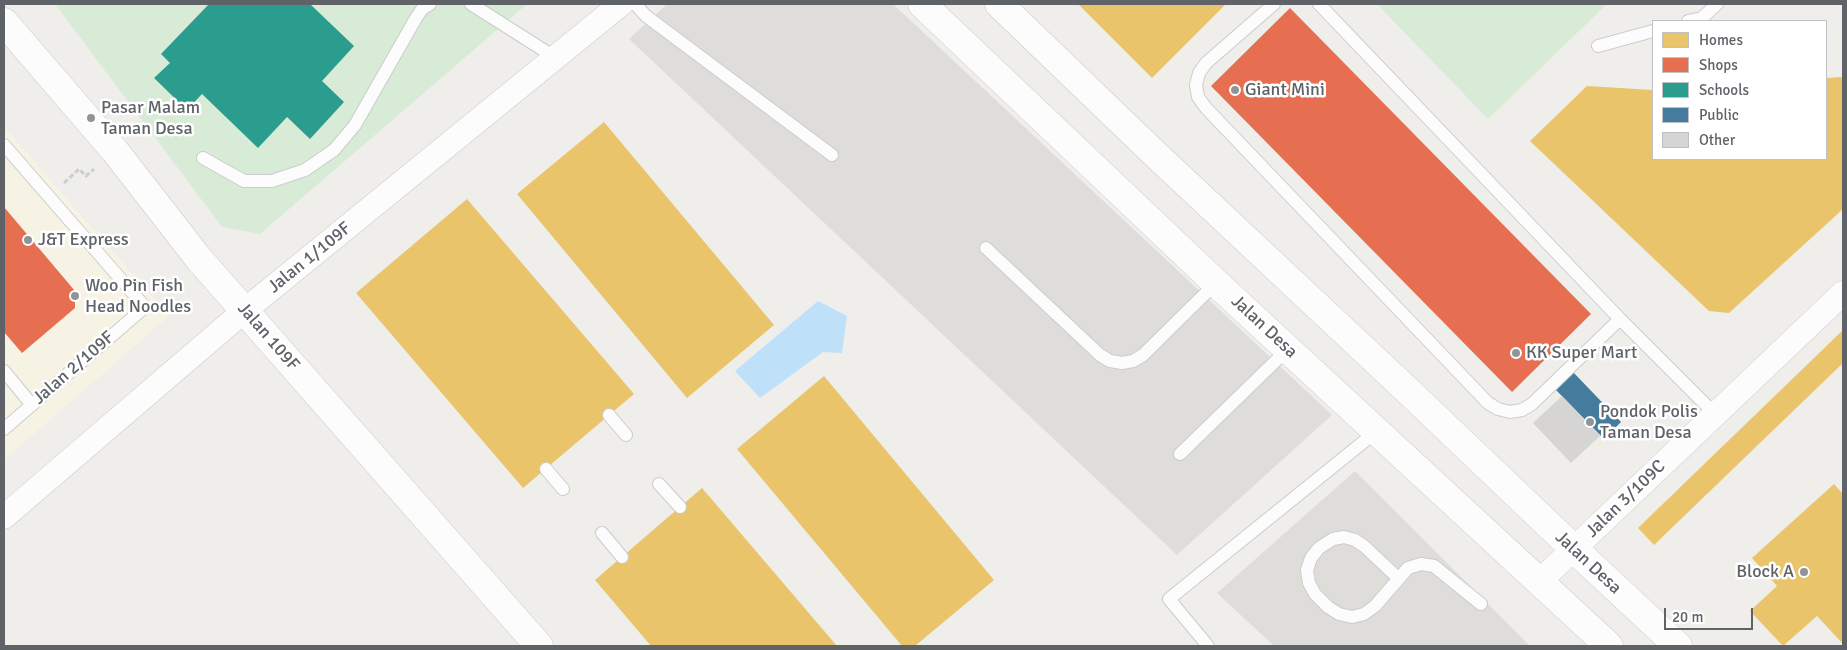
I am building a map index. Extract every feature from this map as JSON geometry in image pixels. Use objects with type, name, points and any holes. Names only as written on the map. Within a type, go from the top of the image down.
[{"type":"main road","name":"Jalan Desa","points":[[922,4],[1216,283],[1609,646]]},
{"type":"main road","name":"Jalan Desa","points":[[999,4],[1154,153],[1678,646]]},
{"type":"main road","name":"Jalan 109F","points":[[4,22],[115,151],[199,259],[539,646]]},
{"type":"street","name":"Jalan 1/109F","points":[[4,517],[244,311],[621,4]]},
{"type":"street","name":"Jalan 3/109C","points":[[1540,581],[1843,293]]},
{"type":"lane","points":[[203,158],[244,181],[272,181],[305,170],[334,150],[355,125],[416,18],[422,9],[430,4]]},
{"type":"lane","points":[[471,4],[556,58]]},
{"type":"lane","points":[[635,4],[646,16],[832,156]]},
{"type":"lane","points":[[1274,4],[1206,63],[1199,73],[1196,85],[1198,97],[1206,108],[1488,402],[1498,409],[1510,412],[1527,407],[1620,319]]},
{"type":"lane","points":[[1319,4],[1620,319],[1716,414]]},
{"type":"lane","points":[[1693,20],[1702,18],[1717,4]]},
{"type":"lane","points":[[1598,46],[1652,31]]},
{"type":"lane","name":"Jalan 2/109F","points":[[4,145],[145,307],[4,429]]},
{"type":"lane","points":[[986,248],[1100,355],[1110,361],[1122,363],[1133,361],[1143,355],[1216,283]]},
{"type":"lane","points":[[1180,454],[1288,349]]},
{"type":"lane","points":[[4,371],[32,404]]},
{"type":"lane","points":[[609,415],[626,435]]},
{"type":"lane","points":[[1208,646],[1169,600],[1377,431]]},
{"type":"lane","points":[[546,469],[563,489]]},
{"type":"lane","points":[[660,484],[680,507]]},
{"type":"lane","points":[[602,533],[622,557]]},
{"type":"lane","points":[[1398,578],[1364,546],[1355,540],[1344,537],[1333,539],[1319,548],[1311,558],[1307,570],[1309,583],[1328,607],[1339,614],[1352,617],[1364,614],[1375,606],[1408,568],[1421,564],[1434,566],[1482,604]]},
{"type":"path","points":[[79,169],[86,176]]},
{"type":"shaded area","points":[[667,4],[893,4],[1332,415],[1177,555],[629,39]]},
{"type":"shaded area","points":[[4,127],[169,316],[4,460]]},
{"type":"shaded area","points":[[1355,471],[1530,646],[1274,646],[1217,593]]},
{"type":"green space","points":[[55,4],[527,4],[260,234],[222,227]]},
{"type":"green space","points":[[1377,4],[1607,4],[1488,119]]},
{"type":"water","points":[[818,301],[847,316],[842,353],[823,352],[760,398],[735,371]]},
{"type":"building: Homes","points":[[1078,4],[1226,4],[1152,78]]},
{"type":"building: Homes","points":[[1843,77],[1843,209],[1729,313],[1709,311],[1530,141],[1587,86],[1652,90],[1652,160],[1827,160],[1827,78]]},
{"type":"building: Homes","points":[[604,122],[774,325],[687,398],[517,194]]},
{"type":"building: Homes","points":[[467,199],[634,394],[523,488],[356,293]]},
{"type":"building: Homes","points":[[1843,330],[1843,363],[1654,545],[1638,528]]},
{"type":"building: Homes","points":[[824,376],[994,580],[915,646],[902,646],[737,449]]},
{"type":"building: Homes","name":"Block A","points":[[1834,484],[1843,494],[1843,644],[1817,616],[1783,646],[1750,611],[1777,586],[1752,558]]},
{"type":"building: Homes","points":[[702,488],[837,646],[651,646],[595,580]]},
{"type":"building: Shops","points":[[1290,8],[1591,314],[1512,392],[1211,86]]},
{"type":"building: Shops","points":[[4,207],[75,291],[75,308],[22,353],[4,332]]},
{"type":"building: Schools","points":[[209,4],[310,4],[354,46],[322,81],[344,102],[310,139],[287,117],[258,148],[202,94],[187,110],[154,78],[170,63],[161,54]]},
{"type":"building: Public","points":[[1573,372],[1621,422],[1604,439],[1555,389]]},
{"type":"building: Other","points":[[1562,396],[1600,436],[1571,463],[1533,423]]},
{"type":"place","name":"Giant Mini","points":[[1235,90]]},
{"type":"place","name":"Pasar Malam Taman Desa","points":[[91,118]]},
{"type":"place","name":"J&T Express","points":[[28,240]]},
{"type":"place","name":"Woo Pin Fish Head Noodles","points":[[75,296]]},
{"type":"place","name":"KK Super Mart","points":[[1516,353]]},
{"type":"place","name":"Pondok Polis Taman Desa","points":[[1590,422]]},
{"type":"place","name":"Block A","points":[[1804,572]]}]
